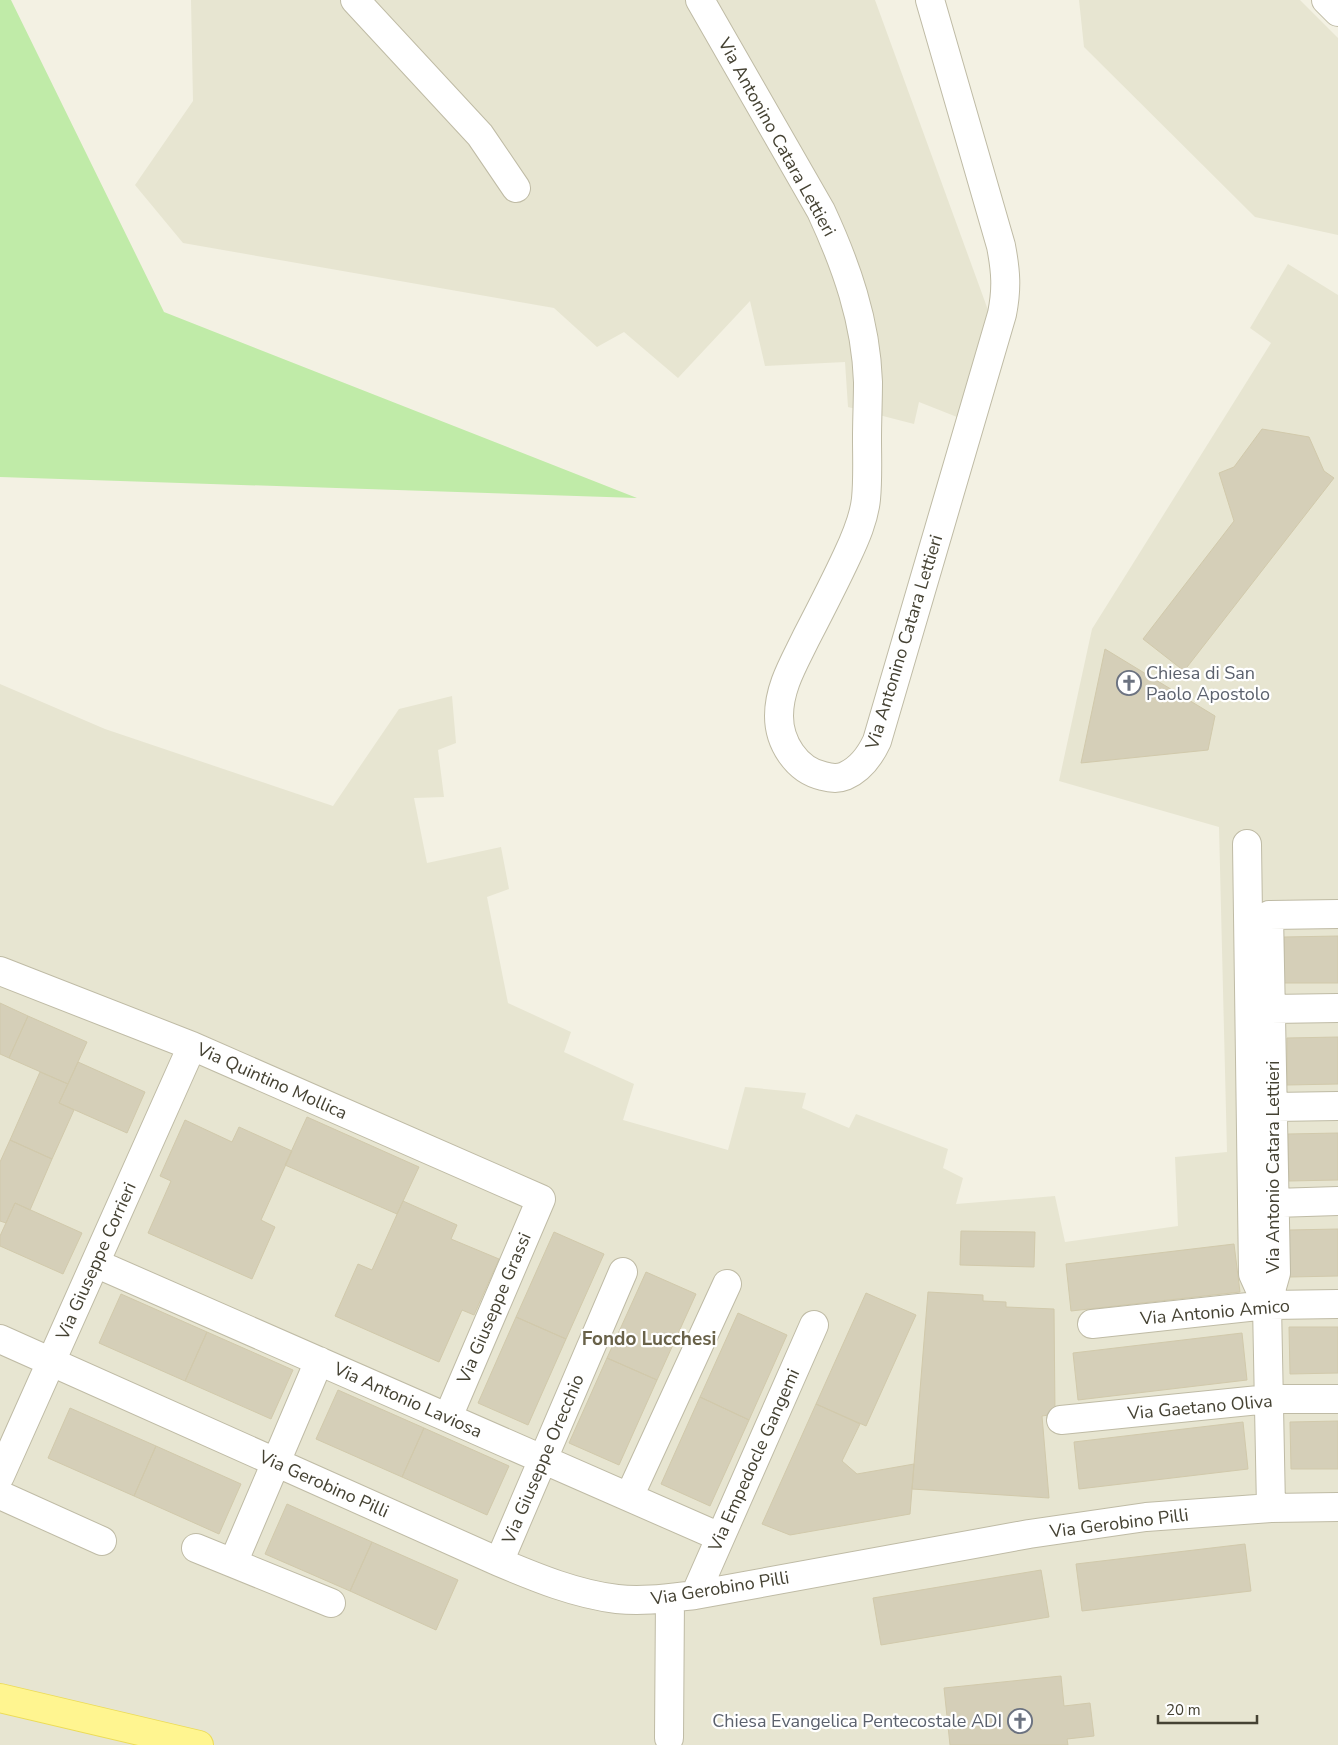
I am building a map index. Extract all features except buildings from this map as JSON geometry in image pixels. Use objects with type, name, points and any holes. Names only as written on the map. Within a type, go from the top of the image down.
[{"type":"main road","points":[[0,1698],[199,1745]]},
{"type":"street","points":[[355,0],[480,135],[516,188]]},
{"type":"street","name":"Via Antonino Catara Lettieri","points":[[700,0],[821,211],[838,247],[849,277],[862,331],[868,381],[866,499],[862,520],[847,556],[786,679],[780,703],[779,717],[783,737],[789,751],[800,764],[814,774],[830,778],[843,777],[856,770],[870,756],[877,741],[1002,314],[1006,293],[1006,273],[1001,246],[930,0]]},
{"type":"street","points":[[1326,0],[1338,12]]},
{"type":"street","points":[[1247,844],[1253,1274],[1267,1305]]},
{"type":"street","name":"Via Antonio Catara Lettieri","points":[[1271,1508],[1267,1305],[1276,1272],[1269,914],[1338,914]]},
{"type":"street","name":"Via Quintino Mollica","points":[[0,970],[192,1046],[540,1199]]},
{"type":"street","points":[[1272,1009],[1338,1008]]},
{"type":"street","name":"Via Giuseppe Corrieri","points":[[0,1476],[192,1046]]},
{"type":"street","points":[[1273,1107],[1338,1106]]},
{"type":"street","name":"Via Giuseppe Grassi","points":[[448,1417],[540,1199]]},
{"type":"street","points":[[1275,1203],[1338,1201]]},
{"type":"street","name":"Via Antonio Laviosa","points":[[96,1262],[720,1537]]},
{"type":"street","name":"Via Giuseppe Orecchio","points":[[499,1562],[623,1272]]},
{"type":"street","points":[[629,1497],[727,1284]]},
{"type":"street","name":"Via Antonio Amico","points":[[1092,1324],[1267,1305],[1338,1304]]},
{"type":"street","name":"Via Empedocle Gangemi","points":[[682,1596],[720,1537],[814,1325]]},
{"type":"street","name":"Via Gerobino Pilli","points":[[0,1339],[499,1562],[549,1582],[589,1594],[618,1599],[682,1596],[1028,1534],[1146,1517],[1271,1508],[1338,1507]]},
{"type":"street","points":[[233,1563],[319,1361]]},
{"type":"street","name":"Via Gaetano Oliva","points":[[1062,1420],[1269,1399],[1338,1399]]},
{"type":"street","points":[[0,1495],[102,1542]]},
{"type":"street","points":[[196,1548],[332,1603]]},
{"type":"street","points":[[669,1738],[682,1596]]},
{"type":"shaded area","points":[[191,0],[875,0],[988,310],[957,417],[919,402],[914,424],[848,407],[845,362],[765,366],[750,301],[678,378],[624,332],[597,347],[554,308],[183,243],[135,185],[193,101]]},
{"type":"shaded area","points":[[1079,0],[1300,0],[1338,38],[1338,235],[1255,217],[1084,47]]},
{"type":"shaded area","points":[[1288,264],[1338,295],[1338,1745],[0,1745],[0,684],[105,729],[333,806],[399,709],[452,696],[456,743],[438,750],[444,797],[414,798],[427,863],[501,847],[509,889],[487,897],[508,1003],[571,1032],[564,1052],[634,1084],[623,1120],[728,1150],[745,1087],[806,1093],[802,1108],[849,1128],[856,1114],[948,1149],[943,1168],[963,1178],[956,1204],[1055,1196],[1065,1242],[1178,1226],[1175,1157],[1227,1152],[1219,827],[1059,781],[1092,629],[1271,343],[1250,328]]},
{"type":"green space","points":[[0,0],[11,0],[164,312],[637,498],[0,477]]},
{"type":"place","name":"Chiesa di San Paolo Apostolo","points":[[1129,683]]},
{"type":"place","name":"Chiesa Evangelica Pentecostale ADI","points":[[1020,1721]]},
{"type":"district","name":"Fondo Lucchesi","points":[[649,1339]]}]
